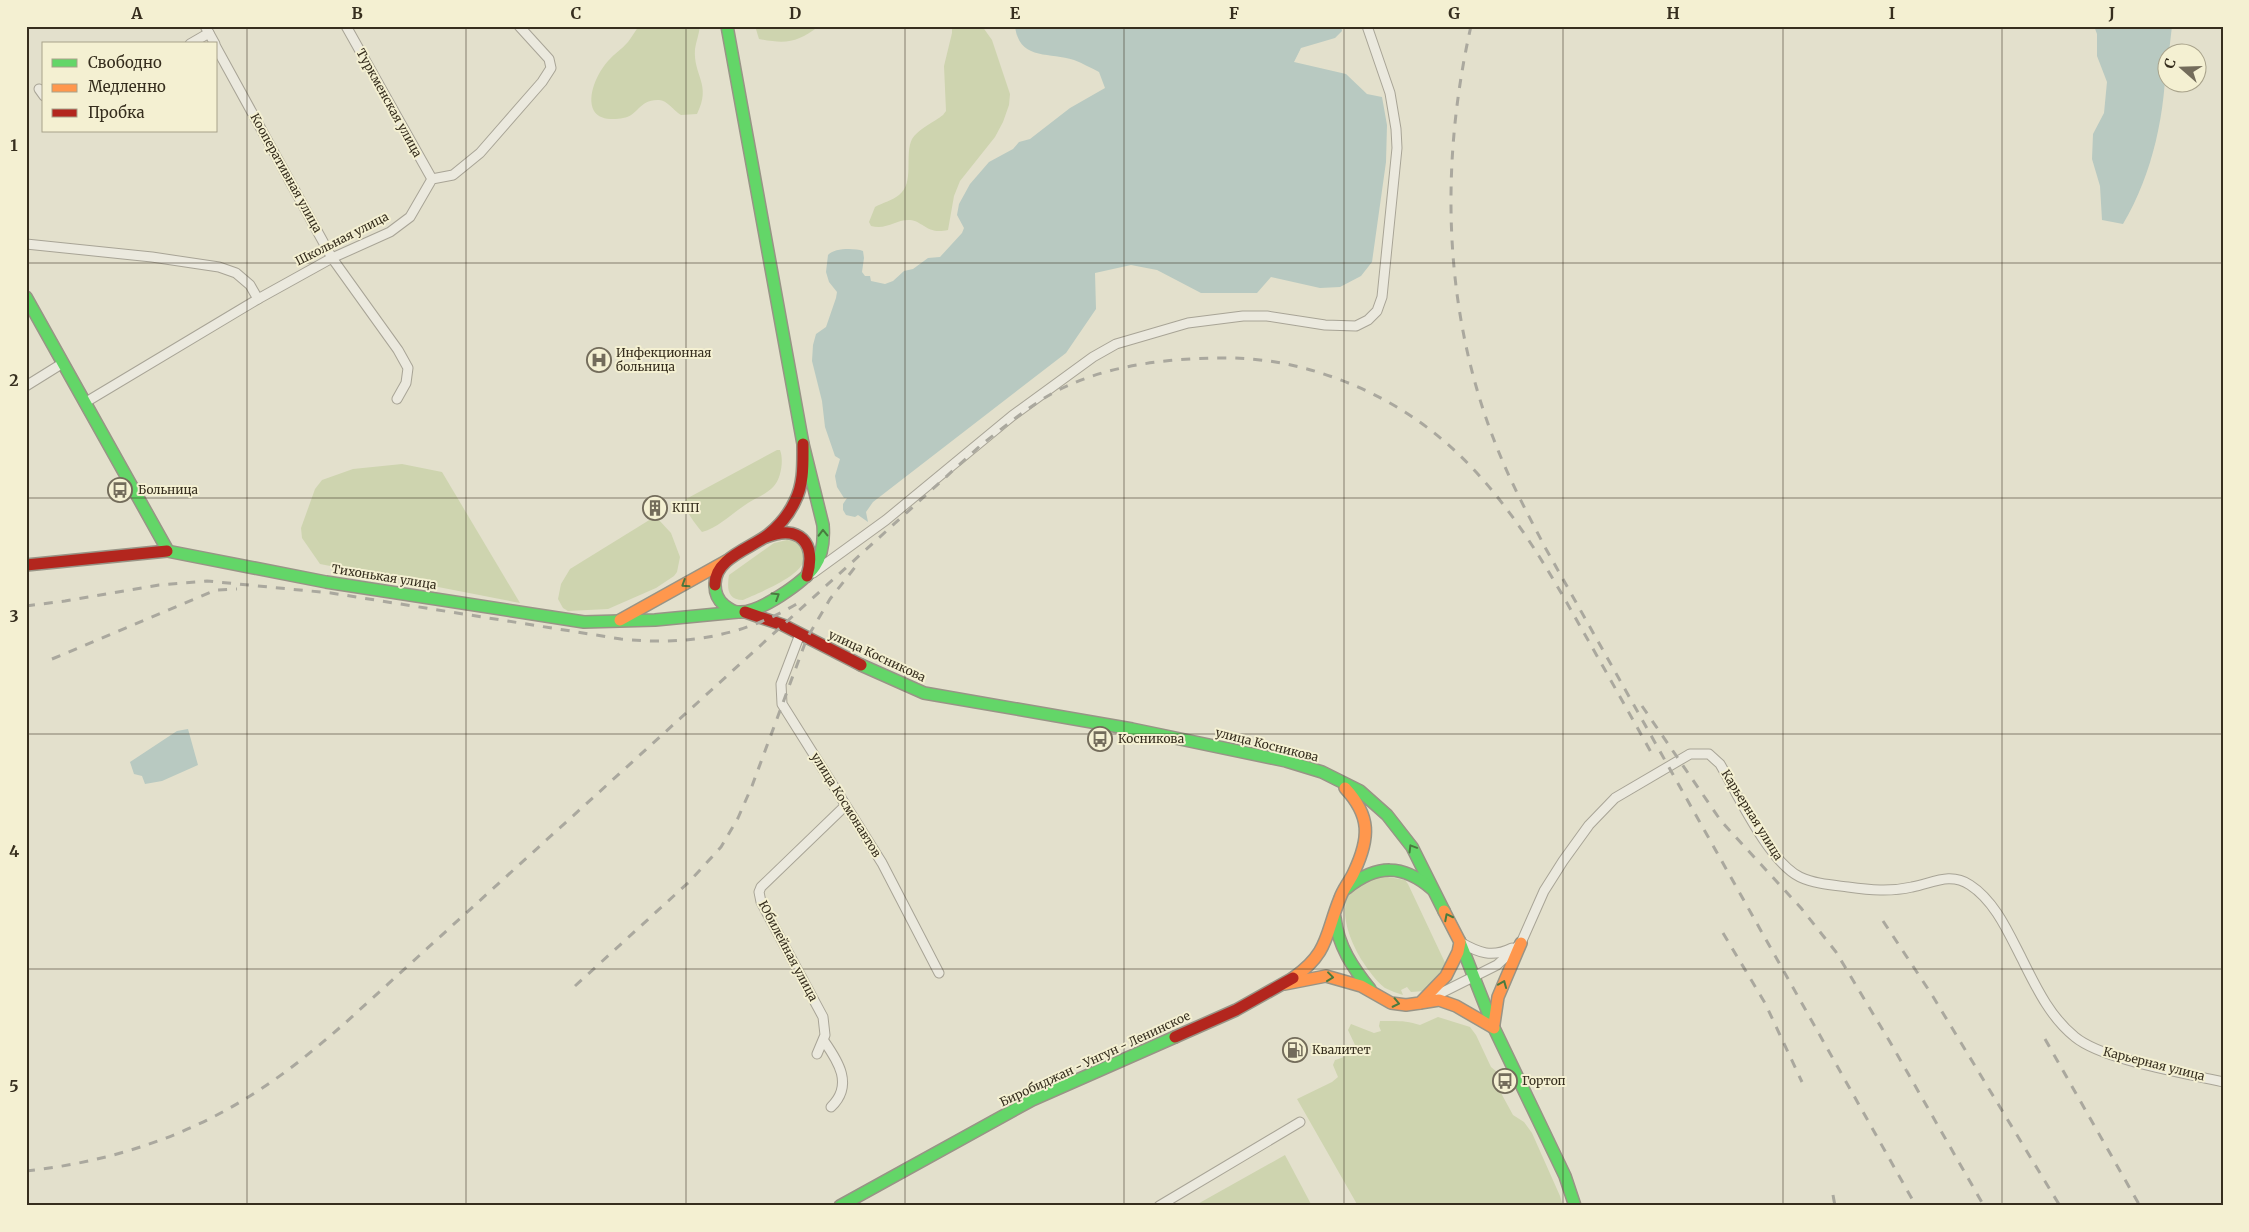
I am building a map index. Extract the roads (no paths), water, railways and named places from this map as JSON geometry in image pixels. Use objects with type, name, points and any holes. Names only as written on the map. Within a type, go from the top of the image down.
[{"type":"main road","points":[[727,26],[803,444],[824,536],[820,555],[806,578],[762,606],[741,612],[721,603],[715,592],[716,577],[728,560]]},
{"type":"main road","points":[[26,297],[168,551]]},
{"type":"main road","points":[[765,538],[787,515],[797,498],[802,479],[803,444]]},
{"type":"main road","points":[[616,622],[765,538],[783,532],[794,533],[804,540],[811,556],[806,578]]},
{"type":"main road","name":"Тихонькая улица","points":[[26,564],[168,551],[326,582],[522,614],[584,622],[616,622],[741,612]]},
{"type":"main road","name":"улица Косникова","points":[[741,612],[768,619],[924,693],[1132,729],[1286,761],[1322,772],[1360,791],[1387,815],[1412,847],[1460,942],[1494,1028],[1565,1176],[1575,1206]]},
{"type":"main road","points":[[1285,984],[1308,968],[1321,953],[1344,891],[1363,848],[1365,836],[1364,815],[1356,800],[1348,790],[1322,772]]},
{"type":"main road","points":[[1344,891],[1363,875],[1380,869],[1398,870],[1417,876],[1435,892]]},
{"type":"main road","points":[[1335,914],[1335,923],[1340,940],[1357,971],[1374,993]]},
{"type":"main road","points":[[1420,1004],[1452,968],[1458,958],[1460,942]]},
{"type":"main road","points":[[1285,984],[1326,976],[1349,981],[1391,1003],[1406,1005],[1439,1000],[1456,1006],[1494,1028],[1498,997],[1521,943]]},
{"type":"main road","name":"Биробиджан - Унгун - Ленинское","points":[[840,1206],[1032,1100],[1236,1010],[1285,984]]},
{"type":"street","name":"Туркменская улица","points":[[346,26],[432,179]]},
{"type":"street","points":[[432,179],[453,175],[480,153],[542,82],[551,68],[549,59],[519,26]]},
{"type":"street","points":[[806,578],[886,520],[1012,416],[1093,357],[1116,344],[1164,329],[1216,318],[1267,316],[1340,327],[1356,326],[1368,320],[1377,311],[1385,280],[1397,148],[1390,93],[1367,26]]},
{"type":"street","points":[[192,42],[207,30]]},
{"type":"street","name":"Кооперативная улица","points":[[207,30],[213,42]]},
{"type":"street","name":"Кооперативная улица","points":[[218,50],[332,258],[398,350],[408,368],[406,383],[397,399]]},
{"type":"street","name":"Школьная улица","points":[[86,402],[258,299],[332,258],[390,232],[410,217],[432,179]]},
{"type":"street","points":[[26,244],[152,257],[219,267],[236,273],[250,285],[258,299]]},
{"type":"street","points":[[26,386],[63,363]]},
{"type":"street","name":"улица Космонавтов","points":[[800,634],[781,684],[782,704],[882,863],[940,973]]},
{"type":"street","name":"Карьерная улица","points":[[1521,943],[1544,890],[1581,836],[1602,811],[1625,790],[1690,754],[1704,753],[1715,758],[1720,764],[1772,852],[1791,872],[1812,882],[1871,890],[1901,890],[1949,878],[1970,885],[1995,912],[2042,997],[2064,1026],[2076,1037],[2108,1054],[2223,1082]]},
{"type":"street","name":"Юбилейная улица","points":[[824,1041],[825,1028],[823,1017],[760,902],[759,892],[760,888],[845,806]]},
{"type":"street","points":[[1460,942],[1477,951],[1493,954],[1502,953],[1521,943]]},
{"type":"street","points":[[1420,1004],[1473,975],[1497,965],[1521,943]]},
{"type":"street","points":[[817,1054],[824,1041],[838,1062],[843,1079],[841,1094],[831,1106]]},
{"type":"street","points":[[1159,1206],[1300,1122]]},
{"type":"railway","points":[[1471,26],[1454,130],[1451,182],[1452,235],[1456,287],[1465,339],[1477,390],[1499,454],[1546,549],[1916,1206]]},
{"type":"railway","points":[[26,1171],[111,1156],[167,1138],[220,1114],[284,1073],[344,1024],[981,445],[1023,412],[1046,397],[1069,385],[1104,372],[1141,364],[1197,359],[1232,358],[1278,362],[1338,379],[1381,398],[1419,421],[1452,448],[1482,479],[1509,512],[1557,586],[1652,754]]},
{"type":"railway","points":[[575,986],[689,882],[721,847],[738,818],[752,786],[807,638],[830,599],[856,566]]},
{"type":"railway","points":[[26,606],[159,585],[207,581],[331,593],[621,639],[669,641],[715,636],[738,630],[782,612],[803,600]]},
{"type":"railway","points":[[52,659],[216,590],[237,589]]},
{"type":"railway","points":[[1642,706],[1721,821],[1801,908],[1836,952],[1984,1206]]},
{"type":"railway","points":[[1883,921],[1932,995],[2060,1206]]},
{"type":"railway","points":[[1723,933],[1765,1003],[1802,1082]]},
{"type":"railway","points":[[2045,1039],[2140,1206]]},
{"type":"railway","points":[[1833,1195],[1835,1206]]},
{"type":"place","name":"Инфекционная больница","points":[[599,360]]},
{"type":"place","name":"Больница","points":[[120,490]]},
{"type":"place","name":"КПП","points":[[655,508]]},
{"type":"place","name":"Косникова","points":[[1100,739]]},
{"type":"place","name":"Квалитет","points":[[1295,1050]]},
{"type":"place","name":"Гортоп","points":[[1505,1081]]}]
